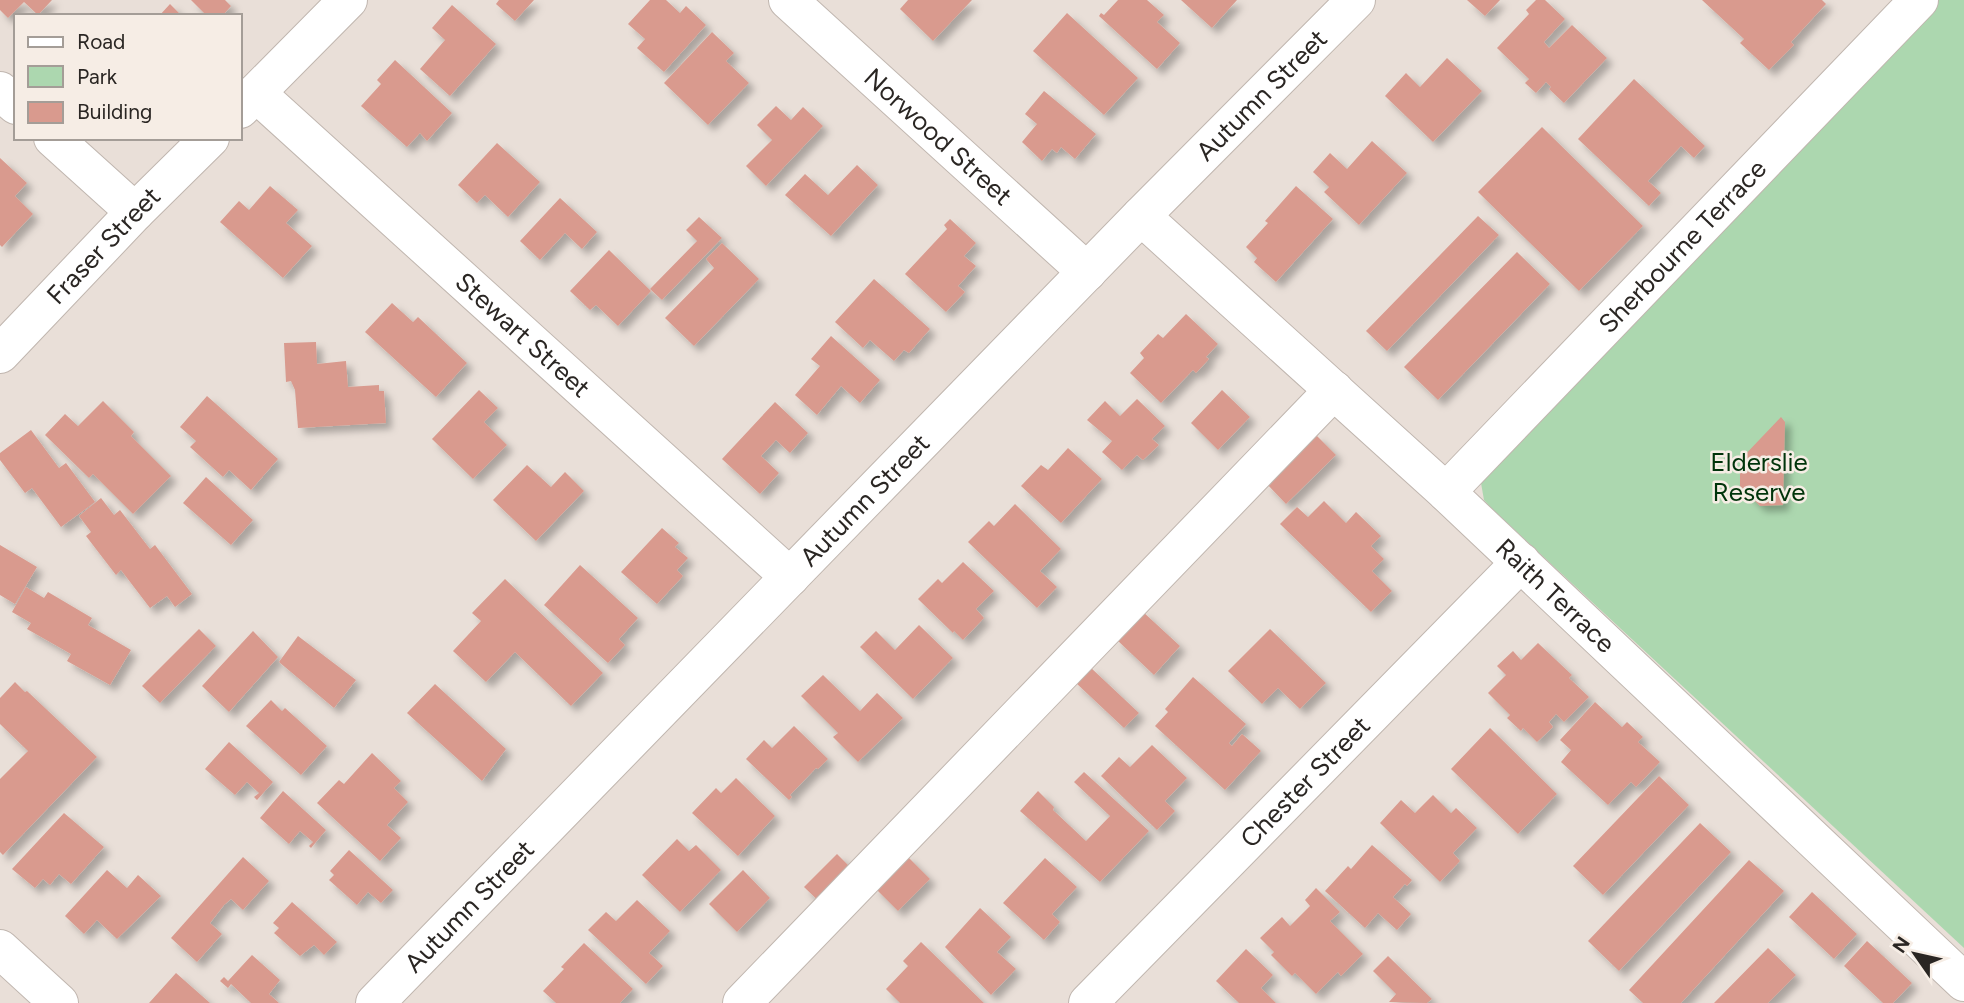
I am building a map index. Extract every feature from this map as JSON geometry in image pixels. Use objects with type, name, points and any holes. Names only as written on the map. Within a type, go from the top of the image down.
[{"type":"street","points":[[248,101],[348,0]]},
{"type":"street","name":"Norwood Street","points":[[788,0],[1087,272]]},
{"type":"street","name":"Autumn Street","points":[[375,1003],[1141,216],[1356,0]]},
{"type":"street","name":"Sherbourne Terrace","points":[[1446,492],[1919,0]]},
{"type":"street","points":[[0,91],[14,103]]},
{"type":"street","name":"Stewart Street","points":[[248,101],[790,577]]},
{"type":"street","points":[[55,140],[135,212]]},
{"type":"street","name":"Fraser Street","points":[[0,354],[135,212],[208,140]]},
{"type":"street","name":"Raith Terrace","points":[[1141,216],[1446,492],[1964,982]]},
{"type":"street","points":[[742,1003],[1334,390]]},
{"type":"street","name":"Chester Street","points":[[1088,1003],[1521,562]]},
{"type":"street","points":[[0,949],[59,1003]]},
{"type":"green space","name":"Elderslie Reserve","points":[[1937,0],[1964,0],[1964,948],[1492,509],[1484,500],[1481,483]]},
{"type":"building","points":[[0,0],[52,0],[39,14],[24,2],[8,18],[0,10]]},
{"type":"building","points":[[191,0],[225,0],[231,6],[224,14],[205,14]]},
{"type":"building","points":[[499,0],[534,0],[515,21],[496,4]]},
{"type":"building","points":[[650,0],[666,0],[680,13],[686,6],[706,25],[664,72],[637,48],[645,39],[628,24]]},
{"type":"building","points":[[908,0],[972,0],[933,41],[900,9]]},
{"type":"building","points":[[1118,0],[1147,0],[1164,15],[1157,22],[1180,43],[1157,69],[1099,16],[1101,13],[1104,15]]},
{"type":"building","points":[[1181,0],[1237,0],[1212,28]]},
{"type":"building","points":[[1467,0],[1500,0],[1485,16]]},
{"type":"building","points":[[1536,0],[1545,0],[1565,19],[1544,42],[1549,48],[1572,25],[1607,58],[1564,103],[1549,89],[1551,87],[1546,82],[1536,93],[1525,83],[1529,79],[1497,48],[1529,14],[1526,10]]},
{"type":"building","points":[[1702,0],[1822,0],[1826,4],[1791,42],[1794,45],[1769,70],[1740,43],[1744,39]]},
{"type":"building","points":[[170,4],[180,14],[161,14]]},
{"type":"building","points":[[452,5],[496,44],[450,96],[420,69],[445,40],[432,28]]},
{"type":"building","points":[[1067,13],[1138,78],[1104,115],[1033,51]]},
{"type":"building","points":[[712,32],[734,53],[726,61],[749,83],[708,125],[664,83]]},
{"type":"building","points":[[1447,58],[1482,91],[1433,142],[1385,96],[1406,73],[1420,87]]},
{"type":"building","points":[[395,60],[452,113],[427,141],[420,133],[407,147],[361,106],[381,84],[377,80]]},
{"type":"building","points":[[1634,79],[1705,146],[1694,158],[1681,146],[1648,181],[1661,193],[1649,206],[1578,139]]},
{"type":"building","points":[[1044,91],[1096,134],[1075,159],[1061,147],[1057,153],[1052,149],[1042,161],[1022,142],[1037,124],[1025,114]]},
{"type":"building","points":[[776,106],[791,120],[803,107],[823,126],[766,186],[746,166],[772,140],[757,125]]},
{"type":"building","points":[[1542,127],[1643,226],[1579,291],[1478,192]]},
{"type":"building","points":[[1372,141],[1407,173],[1359,225],[1324,192],[1329,187],[1313,172],[1330,153],[1347,169]]},
{"type":"building","points":[[497,143],[540,182],[508,217],[485,195],[477,203],[458,185]]},
{"type":"building","points":[[0,158],[27,183],[15,196],[33,214],[2,247],[0,245]]},
{"type":"building","points":[[857,165],[878,185],[831,236],[785,195],[805,174],[828,195]]},
{"type":"building","points":[[270,186],[298,210],[286,223],[312,246],[283,278],[220,222],[239,201],[249,210]]},
{"type":"building","points":[[1296,186],[1333,219],[1276,282],[1254,262],[1257,258],[1246,247]]},
{"type":"building","points":[[560,198],[597,232],[582,249],[565,233],[540,260],[520,241]]},
{"type":"building","points":[[1478,216],[1499,235],[1387,351],[1366,331]]},
{"type":"building","points":[[699,217],[722,238],[662,300],[650,289],[697,241],[686,230]]},
{"type":"building","points":[[950,219],[976,243],[964,256],[976,266],[958,286],[965,292],[946,312],[905,274],[947,229],[944,225]]},
{"type":"building","points":[[722,243],[759,279],[694,346],[665,318],[714,268],[706,259]]},
{"type":"building","points":[[609,250],[651,291],[618,326],[596,305],[590,310],[570,291]]},
{"type":"building","points":[[1517,252],[1550,284],[1438,400],[1404,367]]},
{"type":"building","points":[[874,279],[930,329],[909,353],[904,350],[894,361],[870,340],[863,348],[835,322]]},
{"type":"building","points":[[392,303],[413,322],[418,317],[467,363],[436,397],[365,332]]},
{"type":"building","points":[[1186,314],[1218,344],[1196,373],[1193,370],[1161,403],[1130,373],[1144,358],[1140,353],[1158,334],[1163,338]]},
{"type":"building","points":[[831,336],[880,380],[860,403],[841,386],[817,415],[795,395],[820,366],[811,359]]},
{"type":"building","points":[[316,342],[317,364],[346,361],[348,387],[379,385],[379,391],[384,391],[386,423],[298,428],[295,390],[291,381],[286,382],[284,343]]},
{"type":"building","points":[[479,390],[498,408],[484,422],[507,445],[473,479],[432,439]]},
{"type":"building","points":[[1222,390],[1250,417],[1218,450],[1191,423]]},
{"type":"building","points":[[207,396],[278,459],[251,490],[229,470],[223,477],[190,447],[196,441],[180,427]]},
{"type":"building","points":[[1137,399],[1165,426],[1152,439],[1159,445],[1143,460],[1137,455],[1122,470],[1102,452],[1112,441],[1087,420],[1105,401],[1120,416]]},
{"type":"building","points":[[103,401],[134,432],[131,436],[171,476],[133,514],[93,474],[89,478],[45,435],[65,414],[78,426]]},
{"type":"building","points":[[775,402],[808,433],[790,453],[776,440],[761,456],[779,473],[760,494],[722,459]]},
{"type":"building","points":[[1781,417],[1785,422],[1783,505],[1760,506],[1740,486],[1740,460]]},
{"type":"building","points":[[31,430],[59,468],[66,463],[95,502],[61,527],[32,488],[25,493],[0,460],[0,453]]},
{"type":"building","points":[[1316,435],[1336,455],[1286,504],[1266,483]]},
{"type":"building","points":[[1068,448],[1102,479],[1061,523],[1021,486],[1041,465],[1048,470]]},
{"type":"building","points":[[527,465],[551,487],[565,472],[584,491],[536,541],[493,500]]},
{"type":"building","points":[[206,477],[253,520],[231,545],[183,503]]},
{"type":"building","points":[[101,498],[114,515],[120,510],[150,549],[155,545],[192,594],[175,607],[167,596],[150,608],[121,570],[116,575],[86,536],[91,532],[79,516]]},
{"type":"building","points":[[1324,501],[1346,523],[1356,512],[1381,536],[1371,546],[1384,559],[1372,571],[1392,591],[1371,612],[1280,524],[1297,507],[1308,517]]},
{"type":"building","points":[[1015,504],[1061,549],[1040,571],[1057,587],[1037,608],[968,542],[989,521],[994,526]]},
{"type":"building","points":[[662,528],[679,543],[675,547],[688,558],[677,570],[683,576],[657,604],[621,572]]},
{"type":"building","points":[[0,545],[37,567],[15,604],[0,595]]},
{"type":"building","points":[[963,562],[994,591],[976,609],[984,618],[963,640],[918,599],[938,579],[942,583]]},
{"type":"building","points":[[580,565],[638,618],[619,639],[625,645],[608,663],[544,605]]},
{"type":"building","points":[[505,579],[603,673],[571,706],[515,652],[486,682],[453,651],[481,621],[472,613]]},
{"type":"building","points":[[26,587],[44,598],[48,592],[92,618],[88,625],[131,650],[110,685],[67,661],[71,654],[27,629],[31,623],[12,612]]},
{"type":"building","points":[[1142,611],[1180,646],[1154,675],[1116,639]]},
{"type":"building","points":[[919,625],[953,658],[913,699],[860,647],[876,631],[895,650]]},
{"type":"building","points":[[199,629],[216,646],[160,703],[142,686]]},
{"type":"building","points":[[1270,629],[1326,683],[1300,709],[1278,688],[1262,704],[1228,671]]},
{"type":"building","points":[[253,631],[278,657],[229,712],[202,686]]},
{"type":"building","points":[[298,636],[356,680],[334,708],[279,662]]},
{"type":"building","points":[[1538,643],[1572,675],[1569,678],[1589,697],[1564,722],[1556,714],[1549,722],[1553,727],[1537,742],[1523,728],[1521,731],[1507,718],[1510,715],[1488,693],[1506,675],[1497,666],[1513,651],[1521,660]]},
{"type":"building","points":[[1090,667],[1139,713],[1124,728],[1075,682]]},
{"type":"building","points":[[823,675],[860,711],[877,693],[903,718],[858,762],[833,737],[838,733],[801,696]]},
{"type":"building","points":[[1193,677],[1246,724],[1229,743],[1232,746],[1242,734],[1261,751],[1225,790],[1155,726],[1168,712],[1165,709]]},
{"type":"building","points":[[15,682],[97,757],[3,855],[0,852],[0,779],[28,751],[0,724],[0,698]]},
{"type":"building","points":[[435,684],[506,749],[482,781],[407,713]]},
{"type":"building","points":[[271,700],[282,711],[285,708],[327,746],[301,775],[246,726]]},
{"type":"building","points":[[1595,702],[1622,727],[1627,722],[1643,737],[1638,742],[1660,762],[1636,787],[1631,782],[1608,805],[1561,762],[1571,750],[1560,740]]},
{"type":"building","points":[[794,726],[828,759],[790,795],[792,797],[789,800],[746,759],[764,740],[772,748]]},
{"type":"building","points":[[1490,728],[1557,794],[1518,834],[1451,769]]},
{"type":"building","points":[[229,742],[273,782],[257,800],[254,797],[259,793],[247,782],[235,795],[205,769]]},
{"type":"building","points":[[1152,745],[1187,778],[1165,801],[1175,811],[1157,830],[1101,776],[1119,757],[1130,767]]},
{"type":"building","points":[[372,753],[401,781],[394,788],[408,802],[387,825],[401,838],[380,861],[317,803],[339,780],[344,784]]},
{"type":"building","points":[[1084,772],[1149,831],[1100,882],[1020,811],[1038,791],[1054,807],[1053,810],[1086,841],[1110,816],[1074,782]]},
{"type":"building","points":[[1659,776],[1689,805],[1603,895],[1573,866]]},
{"type":"building","points":[[736,778],[775,816],[738,856],[692,813],[716,788],[721,793]]},
{"type":"building","points":[[283,791],[326,830],[311,848],[309,846],[313,842],[300,831],[289,844],[260,818]]},
{"type":"building","points":[[1433,795],[1451,813],[1456,808],[1477,828],[1453,853],[1460,861],[1440,882],[1380,823],[1401,800],[1415,813]]},
{"type":"building","points":[[64,813],[104,847],[71,884],[59,874],[50,885],[43,879],[35,888],[12,869]]},
{"type":"building","points":[[1700,823],[1731,852],[1619,971],[1588,941]]},
{"type":"building","points":[[677,839],[689,851],[696,845],[721,870],[680,912],[642,875]]},
{"type":"building","points":[[1372,845],[1412,880],[1393,897],[1411,914],[1397,930],[1378,913],[1365,928],[1325,891],[1348,866],[1351,869]]},
{"type":"building","points":[[349,850],[393,890],[381,903],[368,892],[357,905],[329,880],[334,875],[330,871]]},
{"type":"building","points":[[837,854],[859,876],[827,909],[804,887]]},
{"type":"building","points":[[906,855],[930,879],[898,911],[874,887]]},
{"type":"building","points":[[243,857],[269,881],[243,910],[231,899],[224,905],[210,923],[222,934],[197,962],[171,938]]},
{"type":"building","points":[[1045,858],[1077,887],[1052,914],[1060,922],[1044,940],[1003,903]]},
{"type":"building","points":[[1749,860],[1784,891],[1681,1003],[1643,1003],[1629,990]]},
{"type":"building","points":[[107,870],[127,888],[138,875],[161,896],[117,939],[97,920],[84,934],[65,916]]},
{"type":"building","points":[[743,870],[770,898],[737,932],[709,904]]},
{"type":"building","points":[[1316,888],[1340,912],[1330,921],[1363,954],[1341,976],[1338,972],[1316,994],[1295,973],[1292,976],[1271,955],[1274,952],[1260,938],[1282,917],[1290,926],[1310,906],[1305,900]]},
{"type":"building","points":[[1812,892],[1857,934],[1834,959],[1789,917]]},
{"type":"building","points":[[637,900],[670,931],[649,953],[663,966],[646,984],[588,930],[606,912],[616,921]]},
{"type":"building","points":[[292,902],[337,942],[324,955],[314,945],[300,956],[274,933],[279,928],[273,923]]},
{"type":"building","points":[[980,908],[1011,937],[997,952],[1016,969],[991,995],[945,947]]},
{"type":"building","points":[[1867,941],[1912,983],[1893,1003],[1883,1003],[1844,966]]},
{"type":"building","points":[[921,942],[984,1003],[900,1003],[886,989],[908,966],[903,961]]},
{"type":"building","points":[[584,943],[633,989],[620,1003],[556,1003],[543,991]]},
{"type":"building","points":[[1768,948],[1796,975],[1768,1003],[1714,1003]]},
{"type":"building","points":[[1246,949],[1273,975],[1261,988],[1276,1003],[1239,1003],[1216,981]]},
{"type":"building","points":[[252,955],[280,980],[269,994],[279,1003],[251,1003],[231,984],[228,988],[220,981],[224,977],[228,981]]},
{"type":"building","points":[[1388,956],[1432,999],[1427,1003],[1389,1002],[1396,994],[1373,971]]},
{"type":"building","points":[[176,973],[210,1003],[149,1003]]}]
